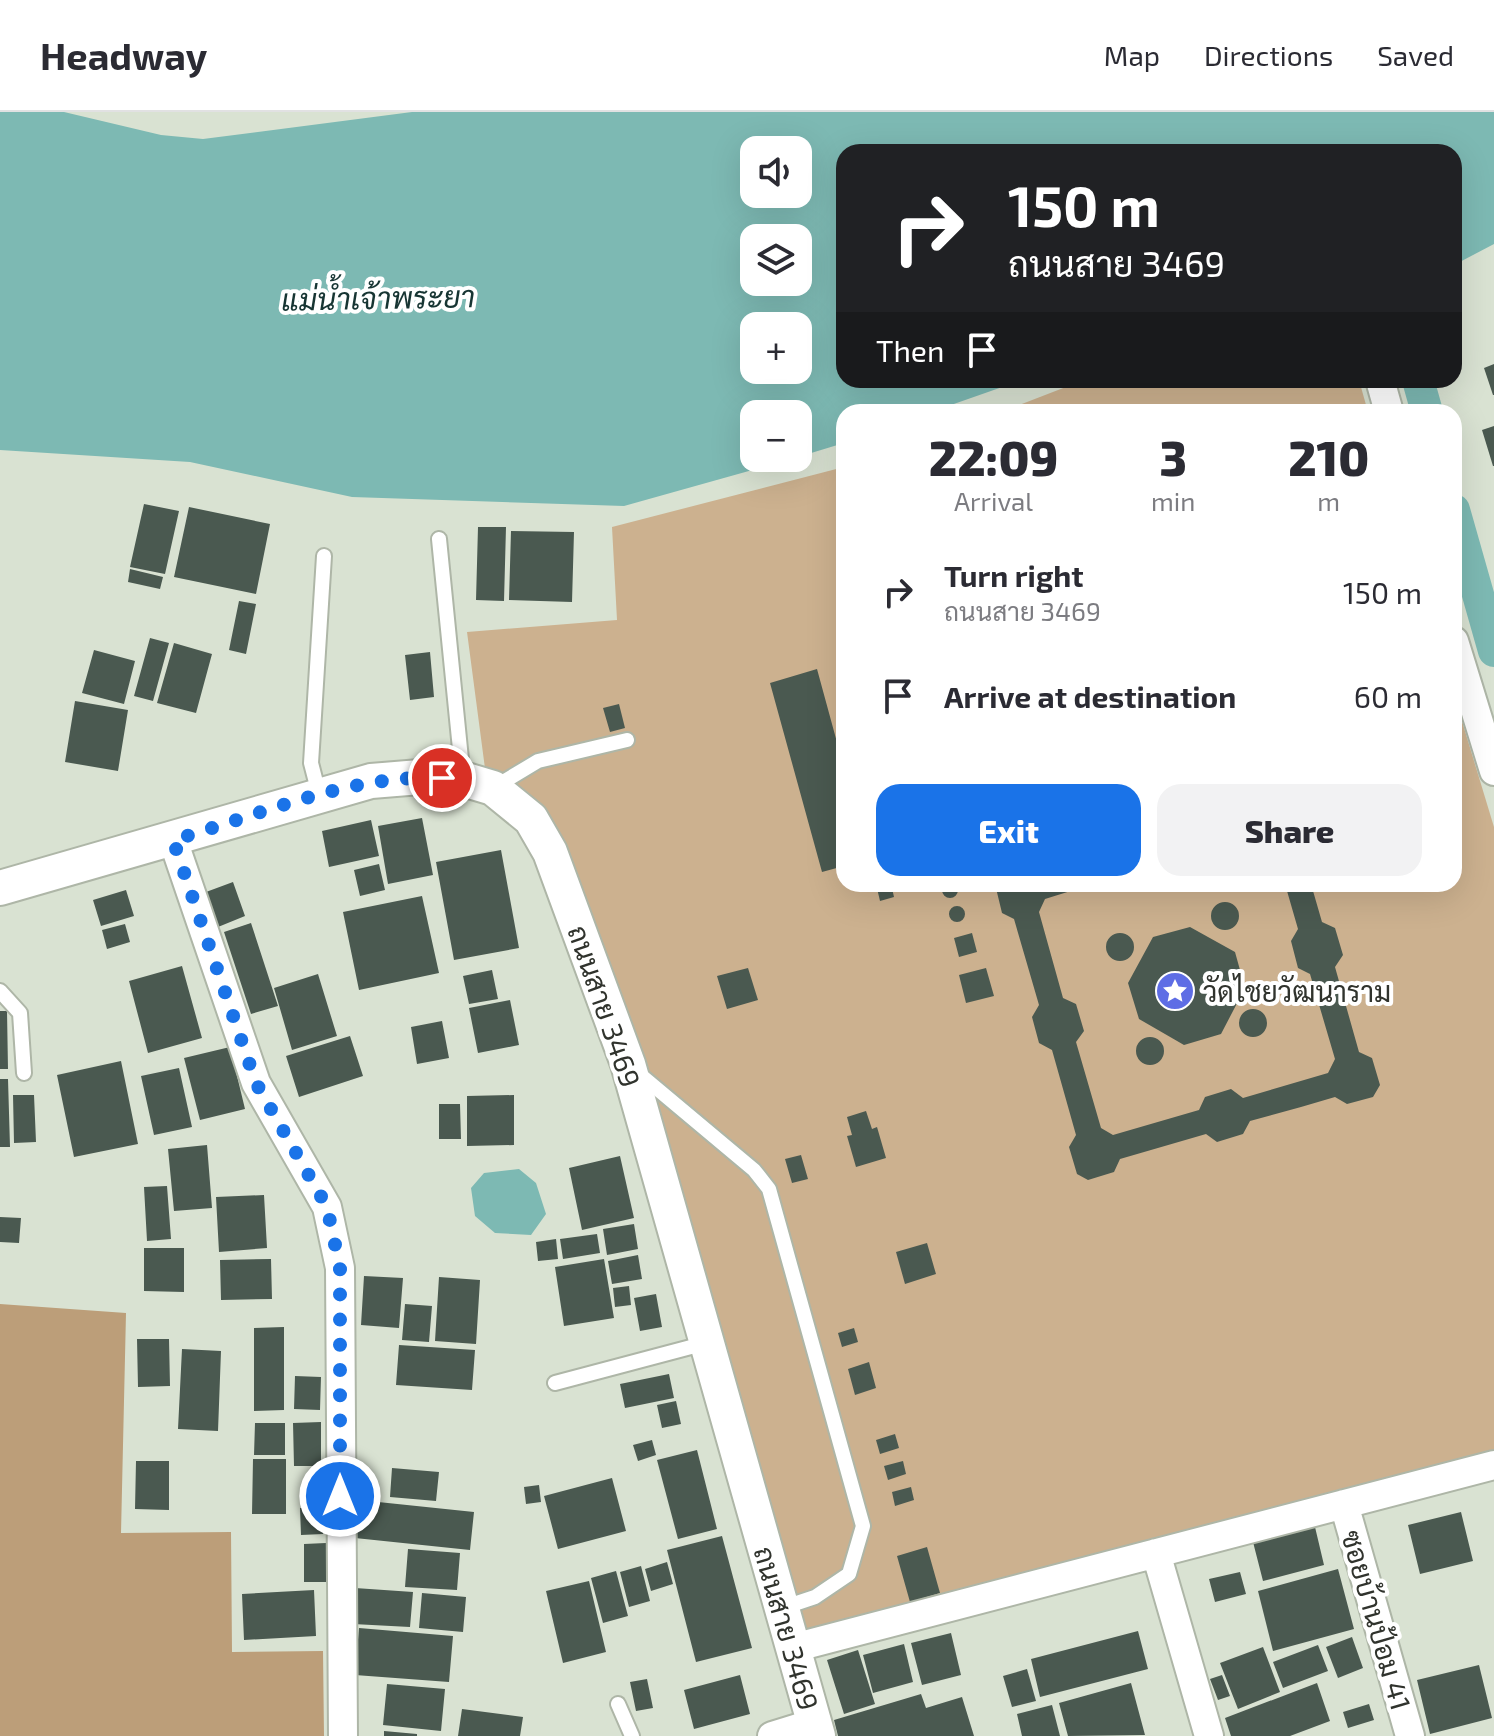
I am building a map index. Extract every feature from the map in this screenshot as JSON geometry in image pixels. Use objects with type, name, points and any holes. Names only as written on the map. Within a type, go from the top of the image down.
[{"type":"street","points":[[1462,667],[1494,771]]},
{"type":"street","points":[[0,888],[371,781],[420,777],[478,784]]},
{"type":"street","name":"ถนนสาย 3469","points":[[478,784],[531,819],[550,852],[628,1064],[816,1730]]},
{"type":"street","points":[[173,840],[256,1083],[327,1207],[340,1268],[343,1736]]},
{"type":"street","points":[[793,1648],[1494,1465]]},
{"type":"street","name":"ซอยบ้านป้อม 41","points":[[1344,1504],[1410,1736]]},
{"type":"street","points":[[1156,1553],[1209,1736]]},
{"type":"street","points":[[772,1736],[816,1730]]},
{"type":"lane","points":[[439,539],[478,784],[538,761],[627,740]]},
{"type":"lane","points":[[319,794],[311,763],[324,556]]},
{"type":"lane","points":[[0,991],[20,1013],[24,1073]]},
{"type":"lane","points":[[628,1064],[754,1170],[769,1189],[863,1526],[849,1574],[815,1597],[782,1608]]},
{"type":"lane","points":[[555,1383],[707,1343]]},
{"type":"lane","points":[[618,1704],[632,1736]]},
{"type":"shaded area","points":[[1063,388],[1361,388],[1366,404],[1022,404]]},
{"type":"shaded area","points":[[836,469],[836,892],[1462,892],[1462,721],[1494,827],[1494,1451],[959,1591],[799,1637],[565,864],[486,776],[467,632],[617,620],[612,527]]},
{"type":"shaded area","points":[[0,1304],[126,1313],[121,1533],[231,1532],[232,1652],[323,1651],[324,1736],[0,1736]]},
{"type":"water","name":"แม่น้ำเจ้าพระยา","points":[[0,112],[64,112],[161,135],[203,139],[412,112],[1494,112],[1494,244],[1462,261],[1462,144],[836,144],[836,388],[999,388],[954,404],[836,404],[836,445],[812,453],[812,400],[740,400],[740,472],[745,472],[624,506],[352,497],[190,462],[0,450]]},
{"type":"water","points":[[519,1169],[536,1183],[546,1214],[531,1235],[495,1233],[475,1216],[471,1188],[484,1173]]},
{"type":"building","points":[[1494,364],[1494,395],[1493,395],[1484,368]]},
{"type":"building","points":[[1494,426],[1494,466],[1493,466],[1482,430]]},
{"type":"building","points":[[144,504],[179,511],[165,574],[130,567]]},
{"type":"building","points":[[189,507],[270,524],[256,594],[174,577]]},
{"type":"building","points":[[478,527],[506,527],[504,601],[476,600]]},
{"type":"building","points":[[511,531],[574,532],[572,602],[509,600]]},
{"type":"building","points":[[130,569],[163,577],[160,589],[128,582]]},
{"type":"building","points":[[239,601],[256,604],[246,654],[229,650]]},
{"type":"building","points":[[150,638],[169,643],[153,701],[134,696]]},
{"type":"building","points":[[174,643],[212,654],[196,713],[157,703]]},
{"type":"building","points":[[94,650],[135,661],[124,704],[82,693]]},
{"type":"building","points":[[430,652],[434,697],[410,700],[405,655]]},
{"type":"building","points":[[817,669],[836,739],[836,868],[822,872],[770,683]]},
{"type":"building","points":[[75,701],[128,710],[118,771],[65,762]]},
{"type":"building","points":[[619,704],[625,728],[610,732],[603,708]]},
{"type":"building","points":[[422,818],[433,875],[388,884],[378,826]]},
{"type":"building","points":[[371,820],[379,856],[329,867],[322,831]]},
{"type":"building","points":[[501,850],[519,948],[454,960],[436,862]]},
{"type":"building","points":[[379,864],[385,890],[360,896],[354,870]]},
{"type":"building","points":[[233,882],[245,916],[218,927],[206,892]]},
{"type":"building","points":[[126,890],[134,916],[101,926],[93,900]]},
{"type":"building","points":[[878,892],[893,892],[894,897],[880,901]]},
{"type":"building","points":[[943,892],[957,892],[950,898]]},
{"type":"building","points":[[997,892],[1067,892],[1045,899],[1039,912],[1063,998],[1076,1004],[1084,1031],[1076,1042],[1101,1128],[1113,1135],[1199,1110],[1205,1097],[1231,1089],[1243,1098],[1328,1073],[1335,1059],[1310,974],[1298,968],[1291,941],[1298,929],[1287,892],[1313,892],[1322,922],[1335,928],[1343,955],[1335,967],[1359,1052],[1372,1058],[1380,1085],[1373,1097],[1347,1104],[1335,1097],[1250,1121],[1243,1134],[1217,1142],[1206,1134],[1120,1159],[1114,1172],[1088,1180],[1077,1174],[1069,1147],[1076,1135],[1052,1050],[1039,1043],[1032,1017],[1039,1005],[1014,919],[1002,913]]},
{"type":"building","points":[[422,896],[439,973],[359,990],[343,912]]},
{"type":"building","points":[[1225,902],[1235,906],[1239,916],[1235,926],[1225,930],[1215,926],[1211,916],[1215,906]]},
{"type":"building","points":[[957,906],[963,908],[963,920],[957,922],[951,920],[949,914],[951,908]]},
{"type":"building","points":[[251,923],[278,1006],[251,1014],[224,932]]},
{"type":"building","points":[[125,924],[130,942],[107,949],[102,930]]},
{"type":"building","points":[[1190,927],[1235,952],[1245,988],[1221,1034],[1184,1045],[1139,1019],[1128,983],[1153,937]]},
{"type":"building","points":[[972,933],[977,952],[959,957],[954,938]]},
{"type":"building","points":[[1120,933],[1130,937],[1134,947],[1130,957],[1120,961],[1110,957],[1106,947],[1110,937]]},
{"type":"building","points":[[182,966],[202,1038],[148,1053],[129,981]]},
{"type":"building","points":[[748,968],[758,1000],[727,1009],[717,976]]},
{"type":"building","points":[[986,968],[994,996],[966,1003],[959,975]]},
{"type":"building","points":[[492,970],[498,999],[469,1004],[463,976]]},
{"type":"building","points":[[318,974],[337,1036],[292,1050],[274,988]]},
{"type":"building","points":[[510,1000],[519,1045],[478,1053],[469,1008]]},
{"type":"building","points":[[1253,1009],[1263,1013],[1267,1023],[1263,1033],[1253,1037],[1243,1033],[1239,1023],[1243,1013]]},
{"type":"building","points":[[0,1011],[7,1011],[8,1069],[0,1069]]},
{"type":"building","points":[[442,1021],[449,1058],[417,1064],[411,1027]]},
{"type":"building","points":[[350,1036],[363,1076],[299,1097],[286,1056]]},
{"type":"building","points":[[1150,1037],[1160,1041],[1164,1051],[1160,1061],[1150,1065],[1140,1061],[1136,1051],[1140,1041]]},
{"type":"building","points":[[230,1047],[245,1109],[200,1120],[184,1058]]},
{"type":"building","points":[[121,1061],[138,1144],[74,1157],[57,1075]]},
{"type":"building","points":[[179,1068],[192,1127],[154,1135],[141,1076]]},
{"type":"building","points":[[0,1079],[8,1079],[10,1147],[0,1147]]},
{"type":"building","points":[[13,1095],[34,1095],[36,1142],[14,1143]]},
{"type":"building","points":[[514,1095],[514,1145],[467,1146],[467,1096]]},
{"type":"building","points":[[439,1104],[460,1104],[461,1139],[439,1139]]},
{"type":"building","points":[[866,1111],[872,1129],[877,1127],[886,1158],[856,1167],[847,1136],[852,1135],[847,1117]]},
{"type":"building","points":[[207,1145],[212,1208],[174,1211],[168,1149]]},
{"type":"building","points":[[801,1155],[808,1179],[792,1183],[785,1159]]},
{"type":"building","points":[[620,1156],[634,1218],[582,1230],[569,1168]]},
{"type":"building","points":[[167,1186],[171,1239],[147,1241],[144,1187]]},
{"type":"building","points":[[264,1195],[267,1248],[219,1252],[216,1197]]},
{"type":"building","points":[[0,1217],[21,1218],[19,1243],[0,1242]]},
{"type":"building","points":[[634,1224],[638,1249],[607,1255],[603,1229]]},
{"type":"building","points":[[597,1234],[600,1253],[563,1259],[560,1239]]},
{"type":"building","points":[[556,1239],[558,1259],[538,1261],[536,1242]]},
{"type":"building","points":[[927,1243],[936,1274],[905,1284],[896,1252]]},
{"type":"building","points":[[144,1248],[184,1248],[184,1292],[144,1291]]},
{"type":"building","points":[[638,1255],[642,1279],[612,1284],[608,1261]]},
{"type":"building","points":[[271,1259],[272,1299],[221,1300],[220,1260]]},
{"type":"building","points":[[604,1259],[614,1318],[564,1326],[555,1267]]},
{"type":"building","points":[[364,1276],[403,1278],[399,1328],[361,1325]]},
{"type":"building","points":[[439,1277],[480,1280],[476,1344],[435,1341]]},
{"type":"building","points":[[629,1286],[631,1305],[615,1307],[613,1288]]},
{"type":"building","points":[[656,1294],[662,1327],[640,1331],[634,1298]]},
{"type":"building","points":[[405,1304],[432,1306],[429,1342],[402,1340]]},
{"type":"building","points":[[284,1327],[284,1410],[254,1411],[254,1328]]},
{"type":"building","points":[[854,1328],[858,1342],[842,1347],[838,1333]]},
{"type":"building","points":[[137,1339],[169,1339],[170,1386],[138,1387]]},
{"type":"building","points":[[399,1345],[475,1350],[472,1390],[396,1385]]},
{"type":"building","points":[[182,1349],[221,1351],[218,1431],[178,1429]]},
{"type":"building","points":[[869,1362],[876,1388],[855,1395],[848,1369]]},
{"type":"building","points":[[669,1374],[674,1398],[625,1408],[620,1384]]},
{"type":"building","points":[[295,1376],[321,1377],[320,1410],[294,1409]]},
{"type":"building","points":[[676,1401],[681,1424],[662,1428],[657,1405]]},
{"type":"building","points":[[321,1422],[321,1466],[294,1466],[293,1423]]},
{"type":"building","points":[[255,1423],[285,1423],[285,1455],[254,1455]]},
{"type":"building","points":[[895,1434],[899,1448],[880,1454],[876,1440]]},
{"type":"building","points":[[652,1440],[656,1455],[638,1461],[633,1445]]},
{"type":"building","points":[[697,1450],[717,1529],[678,1539],[657,1460]]},
{"type":"building","points":[[253,1459],[286,1459],[286,1514],[252,1514]]},
{"type":"building","points":[[136,1461],[169,1461],[169,1510],[135,1509]]},
{"type":"building","points":[[903,1461],[906,1474],[888,1480],[884,1466]]},
{"type":"building","points":[[392,1468],[439,1472],[436,1501],[390,1497]]},
{"type":"building","points":[[612,1478],[626,1531],[558,1549],[544,1496]]},
{"type":"building","points":[[539,1485],[541,1502],[526,1504],[524,1487]]},
{"type":"building","points":[[911,1487],[914,1500],[895,1506],[892,1492]]},
{"type":"building","points":[[359,1500],[474,1512],[470,1550],[355,1538]]},
{"type":"building","points":[[300,1508],[322,1508],[323,1534],[301,1535]]},
{"type":"building","points":[[1461,1512],[1473,1561],[1420,1574],[1408,1525]]},
{"type":"building","points":[[1315,1527],[1324,1565],[1263,1581],[1253,1542]]},
{"type":"building","points":[[722,1536],[752,1648],[696,1662],[667,1550]]},
{"type":"building","points":[[326,1543],[326,1582],[304,1582],[304,1544]]},
{"type":"building","points":[[927,1547],[940,1593],[910,1602],[897,1556]]},
{"type":"building","points":[[408,1549],[460,1553],[457,1590],[405,1587]]},
{"type":"building","points":[[667,1562],[673,1584],[651,1591],[645,1569]]},
{"type":"building","points":[[641,1566],[650,1601],[629,1607],[620,1572]]},
{"type":"building","points":[[1338,1569],[1354,1629],[1273,1651],[1258,1591]]},
{"type":"building","points":[[616,1571],[628,1616],[603,1623],[591,1578]]},
{"type":"building","points":[[1240,1572],[1246,1594],[1215,1602],[1209,1579]]},
{"type":"building","points":[[589,1581],[606,1652],[563,1663],[546,1591]]},
{"type":"building","points":[[355,1588],[413,1592],[410,1627],[353,1624]]},
{"type":"building","points":[[314,1590],[316,1636],[244,1640],[242,1594]]},
{"type":"building","points":[[422,1593],[466,1597],[463,1632],[419,1628]]},
{"type":"building","points":[[359,1628],[453,1636],[449,1682],[355,1675]]},
{"type":"building","points":[[1138,1631],[1148,1669],[1040,1697],[1031,1659]]},
{"type":"building","points":[[951,1633],[961,1675],[922,1685],[911,1643]]},
{"type":"building","points":[[1352,1637],[1363,1668],[1338,1678],[1326,1647]]},
{"type":"building","points":[[904,1644],[913,1682],[873,1693],[863,1655]]},
{"type":"building","points":[[1318,1645],[1328,1671],[1283,1688],[1273,1662]]},
{"type":"building","points":[[1263,1647],[1280,1692],[1238,1709],[1220,1663]]},
{"type":"building","points":[[858,1650],[875,1704],[844,1714],[827,1660]]},
{"type":"building","points":[[1479,1665],[1492,1718],[1430,1734],[1417,1680]]},
{"type":"building","points":[[1027,1669],[1036,1701],[1012,1707],[1003,1676]]},
{"type":"building","points":[[740,1675],[750,1714],[694,1729],[684,1690]]},
{"type":"building","points":[[1222,1675],[1230,1696],[1218,1700],[1210,1679]]},
{"type":"building","points":[[647,1679],[653,1708],[636,1711],[630,1682]]},
{"type":"building","points":[[1131,1683],[1145,1735],[1068,1736],[1059,1703]]},
{"type":"building","points":[[1317,1683],[1330,1721],[1290,1736],[1231,1736],[1225,1718]]},
{"type":"building","points":[[387,1684],[445,1689],[441,1731],[383,1725]]},
{"type":"building","points":[[921,1694],[926,1708],[962,1697],[974,1736],[838,1736],[834,1720]]},
{"type":"building","points":[[1369,1704],[1374,1720],[1348,1728],[1343,1712]]},
{"type":"building","points":[[1052,1705],[1060,1736],[1022,1736],[1017,1714]]},
{"type":"building","points":[[462,1709],[523,1717],[520,1736],[458,1736]]},
{"type":"building","points":[[384,1731],[417,1734],[417,1736],[384,1736]]},
{"type":"waterway","points":[[1420,388],[1425,404]]},
{"type":"waterway","points":[[1462,538],[1494,651]]},
{"type":"place","name":"วัดไชยวัฒนาราม","points":[[1175,991]]},
{"type":"route","points":[[340,1496],[340,1268],[327,1207],[256,1083],[173,840],[371,781],[442,778]]}]
